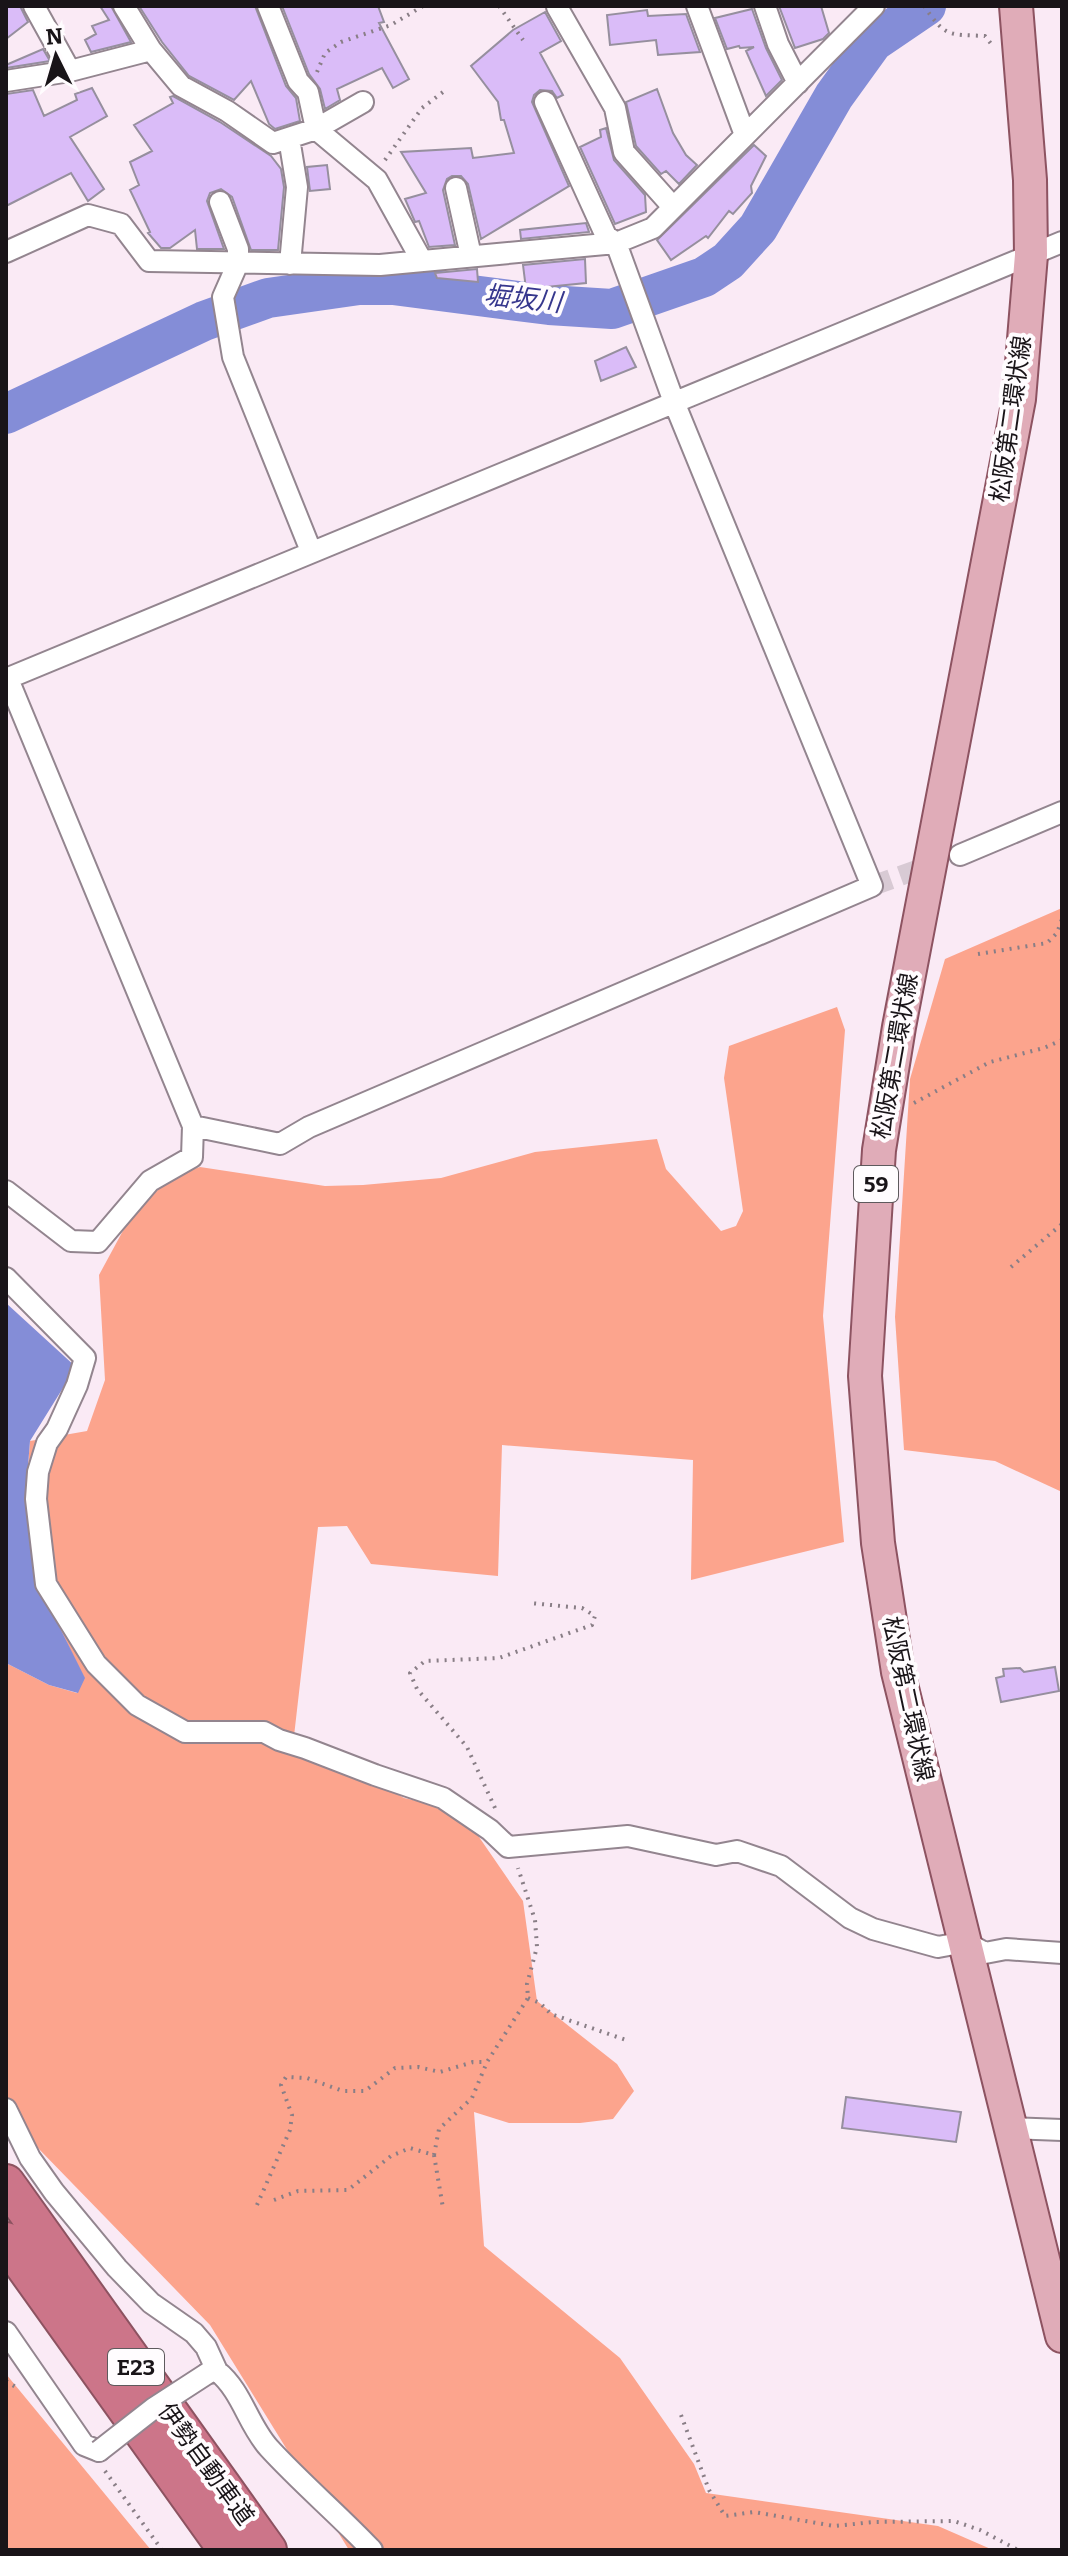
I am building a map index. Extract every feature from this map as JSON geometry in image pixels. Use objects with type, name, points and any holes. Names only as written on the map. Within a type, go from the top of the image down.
[{"type":"highway","name":"伊勢自動車道","points":[[6,2183],[268,2550]]},
{"type":"highway","name":"伊勢自動車道","points":[[6,2241],[227,2550]]},
{"type":"main road","name":"松阪第二環状線","points":[[1017,15],[1030,180],[1031,255],[1019,399],[899,1027],[879,1150],[865,1376],[878,1543],[898,1672],[1062,2336]]},
{"type":"street","points":[[34,6],[70,71]]},
{"type":"street","points":[[124,6],[151,50],[181,86],[227,111],[273,143],[316,129],[363,102]]},
{"type":"street","points":[[268,6],[298,81],[308,92],[316,129],[377,180],[422,261]]},
{"type":"street","points":[[697,6],[745,135]]},
{"type":"street","points":[[765,6],[778,44],[798,83]]},
{"type":"street","points":[[6,252],[88,215],[121,224],[149,261],[380,265],[616,243],[653,228],[874,6]]},
{"type":"street","points":[[557,7],[611,99],[624,152],[673,207]]},
{"type":"street","points":[[6,81],[70,71],[151,50]]},
{"type":"street","points":[[193,1126],[280,1144],[309,1127],[872,886],[674,402],[616,243],[606,236],[545,102]]},
{"type":"street","points":[[289,138],[297,187],[290,264]]},
{"type":"street","points":[[456,188],[471,256]]},
{"type":"street","points":[[220,202],[238,249],[238,263],[223,297],[233,357],[311,551]]},
{"type":"street","points":[[6,1191],[71,1241],[98,1242],[150,1181],[192,1157],[193,1126],[7,679],[1062,242]]},
{"type":"street","points":[[960,855],[1062,812]]},
{"type":"street","points":[[6,1278],[85,1358],[62,1418],[47,1443],[38,1472],[36,1499],[46,1584],[96,1664],[137,1705],[185,1732],[264,1732],[443,1798],[490,1830],[508,1847],[628,1836],[716,1855],[737,1851],[781,1866],[850,1918],[873,1929],[938,1947],[965,1942],[985,1953],[1006,1949],[1062,1953]]},
{"type":"street","points":[[6,2109],[30,2158],[117,2268],[151,2303],[194,2333],[206,2347],[213,2372],[229,2380],[267,2446],[372,2550]]},
{"type":"street","points":[[1011,2128],[1062,2130]]},
{"type":"street","points":[[6,2332],[92,2448],[213,2372]]},
{"type":"path","points":[[308,92],[325,53],[341,42],[391,25],[423,6]]},
{"type":"path","points":[[499,6],[523,40]]},
{"type":"path","points":[[924,6],[938,26],[953,35],[985,36],[993,47]]},
{"type":"path","points":[[377,180],[379,170],[422,108],[447,89]]},
{"type":"path","points":[[978,954],[1047,943],[1057,933],[1062,919]]},
{"type":"path","points":[[904,1109],[990,1062],[1062,1040]]},
{"type":"path","points":[[1011,1267],[1062,1224]]},
{"type":"path","points":[[443,2208],[434,2155],[439,2129],[472,2098],[487,2062],[528,1998],[527,1984],[537,1947],[535,1920],[520,1870],[508,1847],[504,1826],[467,1747],[417,1689],[410,1673],[425,1661],[499,1658],[592,1625],[595,1616],[582,1608],[530,1603]]},
{"type":"path","points":[[528,1998],[540,2003],[551,2014],[626,2040]]},
{"type":"path","points":[[257,2205],[290,2130],[292,2115],[281,2085],[286,2077],[307,2078],[343,2091],[365,2091],[395,2068],[418,2067],[440,2072],[473,2062],[487,2062]]},
{"type":"path","points":[[274,2200],[298,2191],[348,2190],[391,2156],[410,2148],[434,2155]]},
{"type":"path","points":[[681,2415],[709,2490],[725,2516],[754,2512],[834,2526],[954,2521],[980,2530],[1018,2550]]},
{"type":"path","points":[[92,2448],[162,2550]]},
{"type":"shaded area","points":[[1062,908],[1062,1492],[995,1461],[904,1450],[895,1317],[910,1079],[945,959]]},
{"type":"shaded area","points":[[837,1007],[845,1030],[823,1316],[844,1542],[691,1580],[693,1460],[502,1445],[498,1576],[371,1564],[347,1526],[318,1527],[294,1736],[404,1798],[439,1806],[468,1821],[523,1901],[537,2001],[617,2064],[634,2091],[613,2119],[580,2123],[509,2123],[474,2112],[484,2246],[620,2358],[694,2464],[706,2493],[938,2526],[993,2550],[349,2550],[210,2325],[37,2147],[6,2103],[6,1663],[49,1685],[77,1693],[84,1678],[50,1608],[37,1510],[27,1479],[30,1441],[87,1431],[105,1380],[99,1275],[125,1227],[169,1177],[200,1167],[325,1186],[363,1185],[441,1178],[535,1152],[657,1139],[666,1169],[721,1231],[736,1226],[743,1211],[724,1078],[729,1046]]},
{"type":"shaded area","points":[[6,2374],[151,2550],[6,2550]]},
{"type":"water","points":[[6,1303],[76,1367],[30,1441],[27,1478],[37,1510],[50,1608],[85,1678],[78,1693],[49,1685],[6,1663]]},
{"type":"building","points":[[6,6],[20,6],[28,22],[6,39]]},
{"type":"building","points":[[100,6],[111,6],[131,42],[91,52],[85,40],[96,34],[92,26],[109,20]]},
{"type":"building","points":[[139,6],[255,6],[286,86],[296,98],[300,121],[275,129],[269,124],[251,81],[234,100],[189,76]]},
{"type":"building","points":[[282,6],[378,6],[384,22],[379,23],[409,79],[393,88],[382,68],[337,89],[340,100],[325,109],[320,89],[309,74]]},
{"type":"building","points":[[779,6],[821,6],[829,33],[823,39],[795,48]]},
{"type":"building","points":[[752,9],[782,80],[766,96],[746,51],[754,47],[727,49],[715,18]]},
{"type":"building","points":[[647,10],[648,16],[686,14],[700,52],[658,55],[656,40],[610,45],[607,15]]},
{"type":"building","points":[[545,12],[561,41],[540,53],[563,95],[557,98],[552,91],[540,90],[532,102],[569,186],[481,239],[468,184],[461,176],[452,176],[447,179],[443,190],[455,245],[429,247],[419,221],[415,222],[405,199],[426,193],[401,152],[471,148],[473,158],[514,153],[504,120],[501,120],[498,102],[471,66],[513,30]]},
{"type":"building","points":[[43,49],[50,61],[6,68],[6,65]]},
{"type":"building","points":[[92,88],[107,116],[70,137],[104,189],[88,201],[71,173],[6,206],[6,94],[33,90],[44,116],[77,100],[75,94]]},
{"type":"building","points":[[657,89],[673,133],[686,155],[697,165],[679,184],[666,171],[661,174],[636,146],[626,102]]},
{"type":"building","points":[[170,97],[271,156],[281,169],[284,187],[278,250],[251,250],[232,197],[221,189],[210,193],[207,201],[224,249],[197,249],[195,230],[170,248],[161,248],[148,233],[130,190],[139,185],[130,162],[152,151],[134,125],[173,103]]},
{"type":"building","points":[[606,128],[614,160],[645,195],[646,212],[615,224],[580,147],[601,137],[600,130]]},
{"type":"building","points":[[754,145],[766,156],[751,186],[752,193],[733,214],[729,211],[708,238],[706,236],[671,260],[657,240]]},
{"type":"building","points":[[327,165],[330,189],[310,191],[307,167]]},
{"type":"building","points":[[586,223],[589,232],[521,239],[520,230]]},
{"type":"building","points":[[585,259],[586,283],[526,289],[523,265]]},
{"type":"building","points":[[477,269],[478,282],[437,278],[435,273]]},
{"type":"building","points":[[626,347],[636,367],[601,381],[595,361]]},
{"type":"building","points":[[1055,1667],[1059,1691],[1001,1702],[996,1678],[1004,1676],[1003,1669],[1020,1668],[1024,1672]]},
{"type":"building","points":[[846,2097],[961,2112],[956,2142],[842,2128]]},
{"type":"waterway","name":"堀坂川","points":[[6,414],[204,321],[268,298],[359,285],[393,285],[549,305],[612,309],[704,277],[728,261],[758,228],[834,96],[873,42],[926,6]]},
{"type":"tunnel","points":[[872,886],[936,863]]}]
